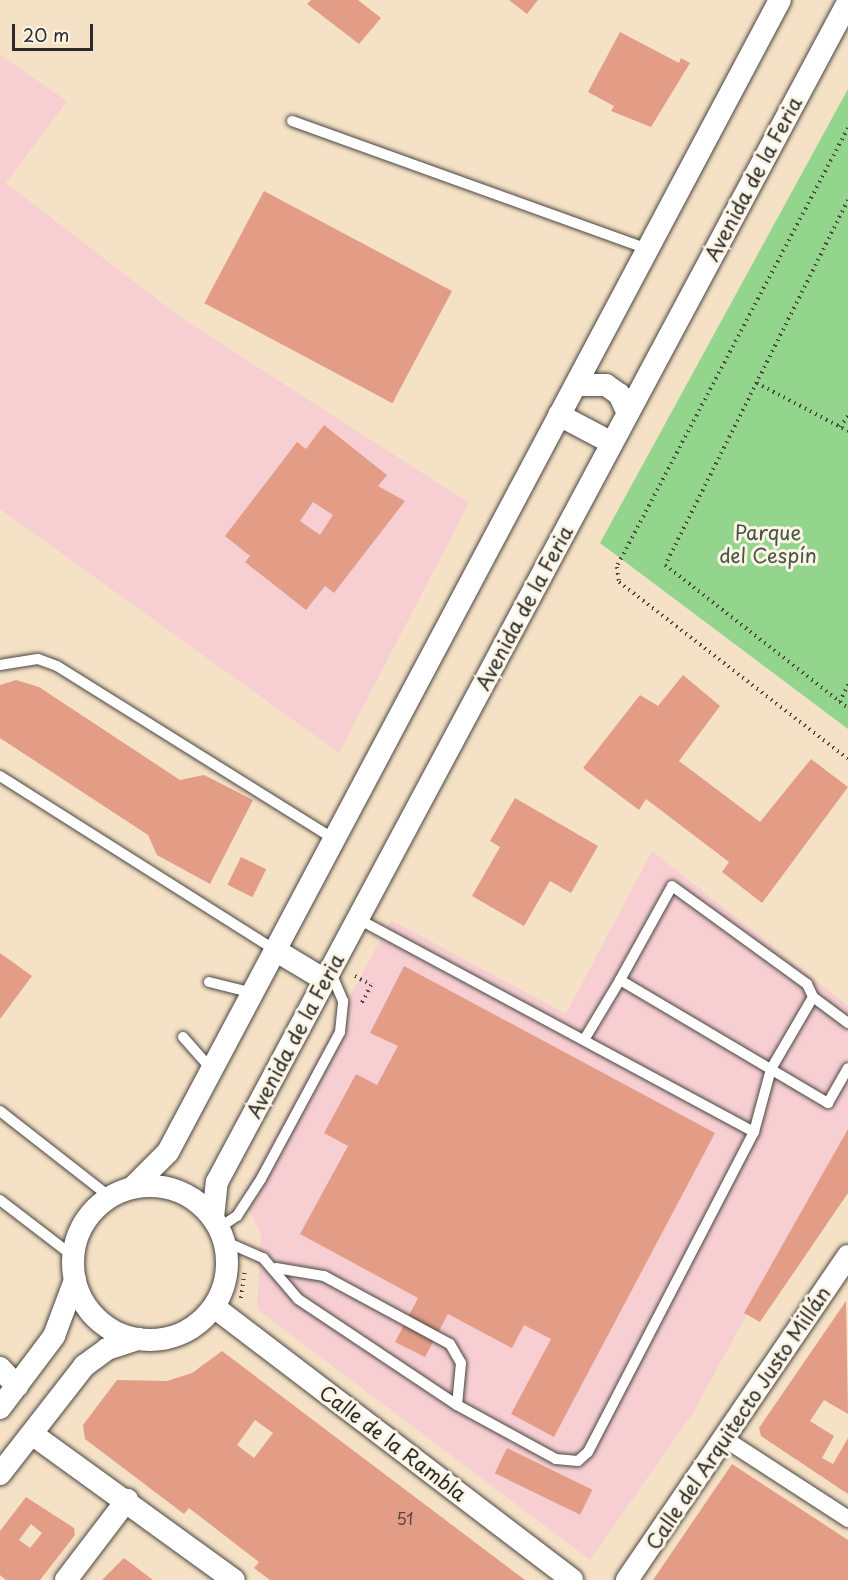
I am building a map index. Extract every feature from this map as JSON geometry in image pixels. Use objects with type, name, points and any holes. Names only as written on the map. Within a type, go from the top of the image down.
[{"type":"street","points":[[0,1408],[58,1328],[75,1280],[74,1256],[92,1212],[110,1197],[133,1187],[168,1152],[780,0]]},
{"type":"street","name":"Avenida de la Feria","points":[[219,1229],[217,1182],[848,2]]},
{"type":"street","points":[[576,385],[606,385],[619,394],[628,413]]},
{"type":"street","points":[[559,415],[612,443]]},
{"type":"street","points":[[275,950],[327,975]]},
{"type":"street","points":[[0,1474],[84,1366],[107,1349],[138,1339],[181,1334],[214,1307],[228,1264],[219,1229],[177,1190],[133,1187]]},
{"type":"street","name":"Calle del Arquitecto Justo Millán","points":[[627,1580],[726,1439],[848,1256]]},
{"type":"street","points":[[75,1280],[97,1319],[138,1339]]},
{"type":"street","name":"Calle de la Rambla","points":[[214,1307],[572,1580]]},
{"type":"street","points":[[0,1368],[17,1386]]},
{"type":"street","points":[[32,1434],[127,1500],[210,1573],[234,1580]]},
{"type":"street","points":[[726,1439],[848,1519]]},
{"type":"street","points":[[66,1580],[127,1500]]},
{"type":"lane","points":[[292,121],[648,249]]},
{"type":"lane","points":[[0,665],[38,659],[57,666],[334,839]]},
{"type":"lane","points":[[0,776],[275,950]]},
{"type":"lane","points":[[584,1040],[672,886],[807,984],[813,997],[848,1023]]},
{"type":"lane","points":[[358,919],[754,1132]]},
{"type":"lane","points":[[327,975],[343,1001],[340,1032],[261,1179],[237,1216],[219,1229],[276,1268],[298,1299],[457,1405],[556,1459],[578,1461],[588,1452],[754,1132],[771,1069],[813,997]]},
{"type":"lane","points":[[620,980],[828,1103],[848,1068]]},
{"type":"lane","points":[[209,982],[253,993]]},
{"type":"lane","points":[[183,1037],[212,1070]]},
{"type":"lane","points":[[0,1111],[110,1197]]},
{"type":"lane","points":[[0,1200],[74,1256]]},
{"type":"lane","points":[[276,1268],[324,1276],[450,1344],[461,1363],[457,1405]]},
{"type":"path","points":[[848,128],[617,567],[619,582],[848,759]]},
{"type":"path","points":[[848,200],[665,565],[848,708]]},
{"type":"path","points":[[757,383],[848,431]]},
{"type":"path","points":[[840,427],[848,416]]},
{"type":"path","points":[[840,702],[848,684]]},
{"type":"shaded area","points":[[0,55],[67,101],[6,183],[180,317],[469,503],[339,753],[0,509]]},
{"type":"shaded area","points":[[652,851],[848,1006],[848,1129],[694,1411],[590,1560],[257,1309],[261,1234],[242,1197],[391,920],[566,1014]]},
{"type":"green space","name":"Parque del Cespín","points":[[848,89],[848,729],[600,543]]},
{"type":"building","points":[[311,0],[358,0],[381,18],[359,44],[307,4]]},
{"type":"building","points":[[509,0],[538,0],[527,14]]},
{"type":"building","points":[[620,32],[679,63],[681,58],[690,63],[651,127],[611,111],[614,106],[588,92]]},
{"type":"building","points":[[264,191],[452,291],[392,403],[204,303]]},
{"type":"building","points":[[324,425],[387,475],[378,486],[405,501],[334,593],[325,586],[306,610],[245,562],[250,556],[225,536],[297,442],[306,449]],"holes":[[[313,502],[333,515],[320,535],[300,521]]]},
{"type":"building","points":[[683,675],[720,706],[679,761],[760,822],[811,759],[848,787],[762,903],[722,872],[729,862],[646,799],[639,810],[583,768],[640,695],[658,706]]},
{"type":"building","points":[[16,680],[39,687],[180,780],[204,775],[253,800],[210,884],[157,855],[148,835],[0,738],[0,685]]},
{"type":"building","points":[[515,798],[598,846],[571,893],[550,881],[524,926],[472,896],[500,847],[490,841]]},
{"type":"building","points":[[241,857],[266,869],[253,897],[227,885]]},
{"type":"building","points":[[0,953],[32,976],[0,1019]]},
{"type":"building","points":[[404,966],[715,1133],[554,1437],[511,1414],[551,1339],[524,1325],[512,1348],[448,1314],[425,1357],[395,1342],[418,1298],[300,1234],[348,1146],[324,1133],[356,1074],[377,1085],[398,1046],[370,1033]]},
{"type":"building","points":[[848,1129],[848,1193],[760,1322],[744,1313]]},
{"type":"building","points":[[846,1301],[848,1414],[824,1400],[810,1421],[834,1436],[822,1458],[833,1464],[848,1438],[848,1494],[761,1436],[759,1428]]},
{"type":"building","points":[[222,1351],[525,1580],[270,1580],[254,1568],[259,1562],[189,1508],[184,1514],[85,1439],[83,1425],[117,1380],[167,1381],[192,1373]],"holes":[[[255,1420],[273,1433],[254,1458],[237,1445]]]},
{"type":"building","points":[[507,1448],[592,1490],[580,1515],[495,1473]]},
{"type":"building","points":[[732,1464],[848,1540],[848,1580],[653,1580]]},
{"type":"building","points":[[26,1497],[74,1528],[75,1535],[40,1580],[6,1580],[0,1575],[0,1531]],"holes":[[[31,1524],[42,1533],[30,1548],[19,1540]]]},
{"type":"building","points":[[124,1558],[153,1580],[102,1580]]}]
